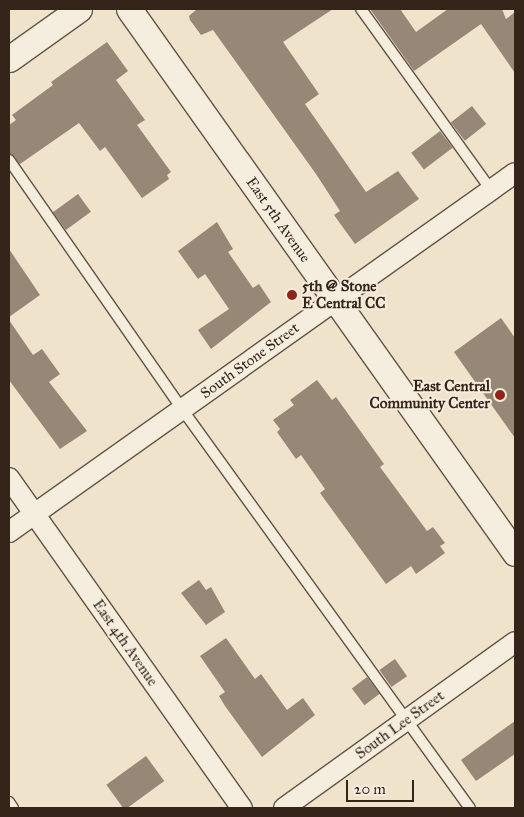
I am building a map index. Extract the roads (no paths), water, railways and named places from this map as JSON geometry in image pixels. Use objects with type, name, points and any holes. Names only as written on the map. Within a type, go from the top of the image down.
[{"type":"street","points":[[9,59],[79,9]]},
{"type":"street","name":"East 5th Avenue","points":[[129,9],[515,553]]},
{"type":"street","name":"South Stone Street","points":[[9,532],[515,173]]},
{"type":"street","name":"East 4th Avenue","points":[[9,478],[242,808]]},
{"type":"street","name":"South Lee Street","points":[[284,808],[515,642]]},
{"type":"lane","points":[[361,9],[491,190]]},
{"type":"lane","points":[[9,160],[182,410],[470,808]]},
{"type":"lane","points":[[9,802],[13,808]]},
{"type":"place","name":"5th @ Stone E Central CC","points":[[292,295]]},
{"type":"place","name":"East Central Community Center","points":[[500,395]]}]
